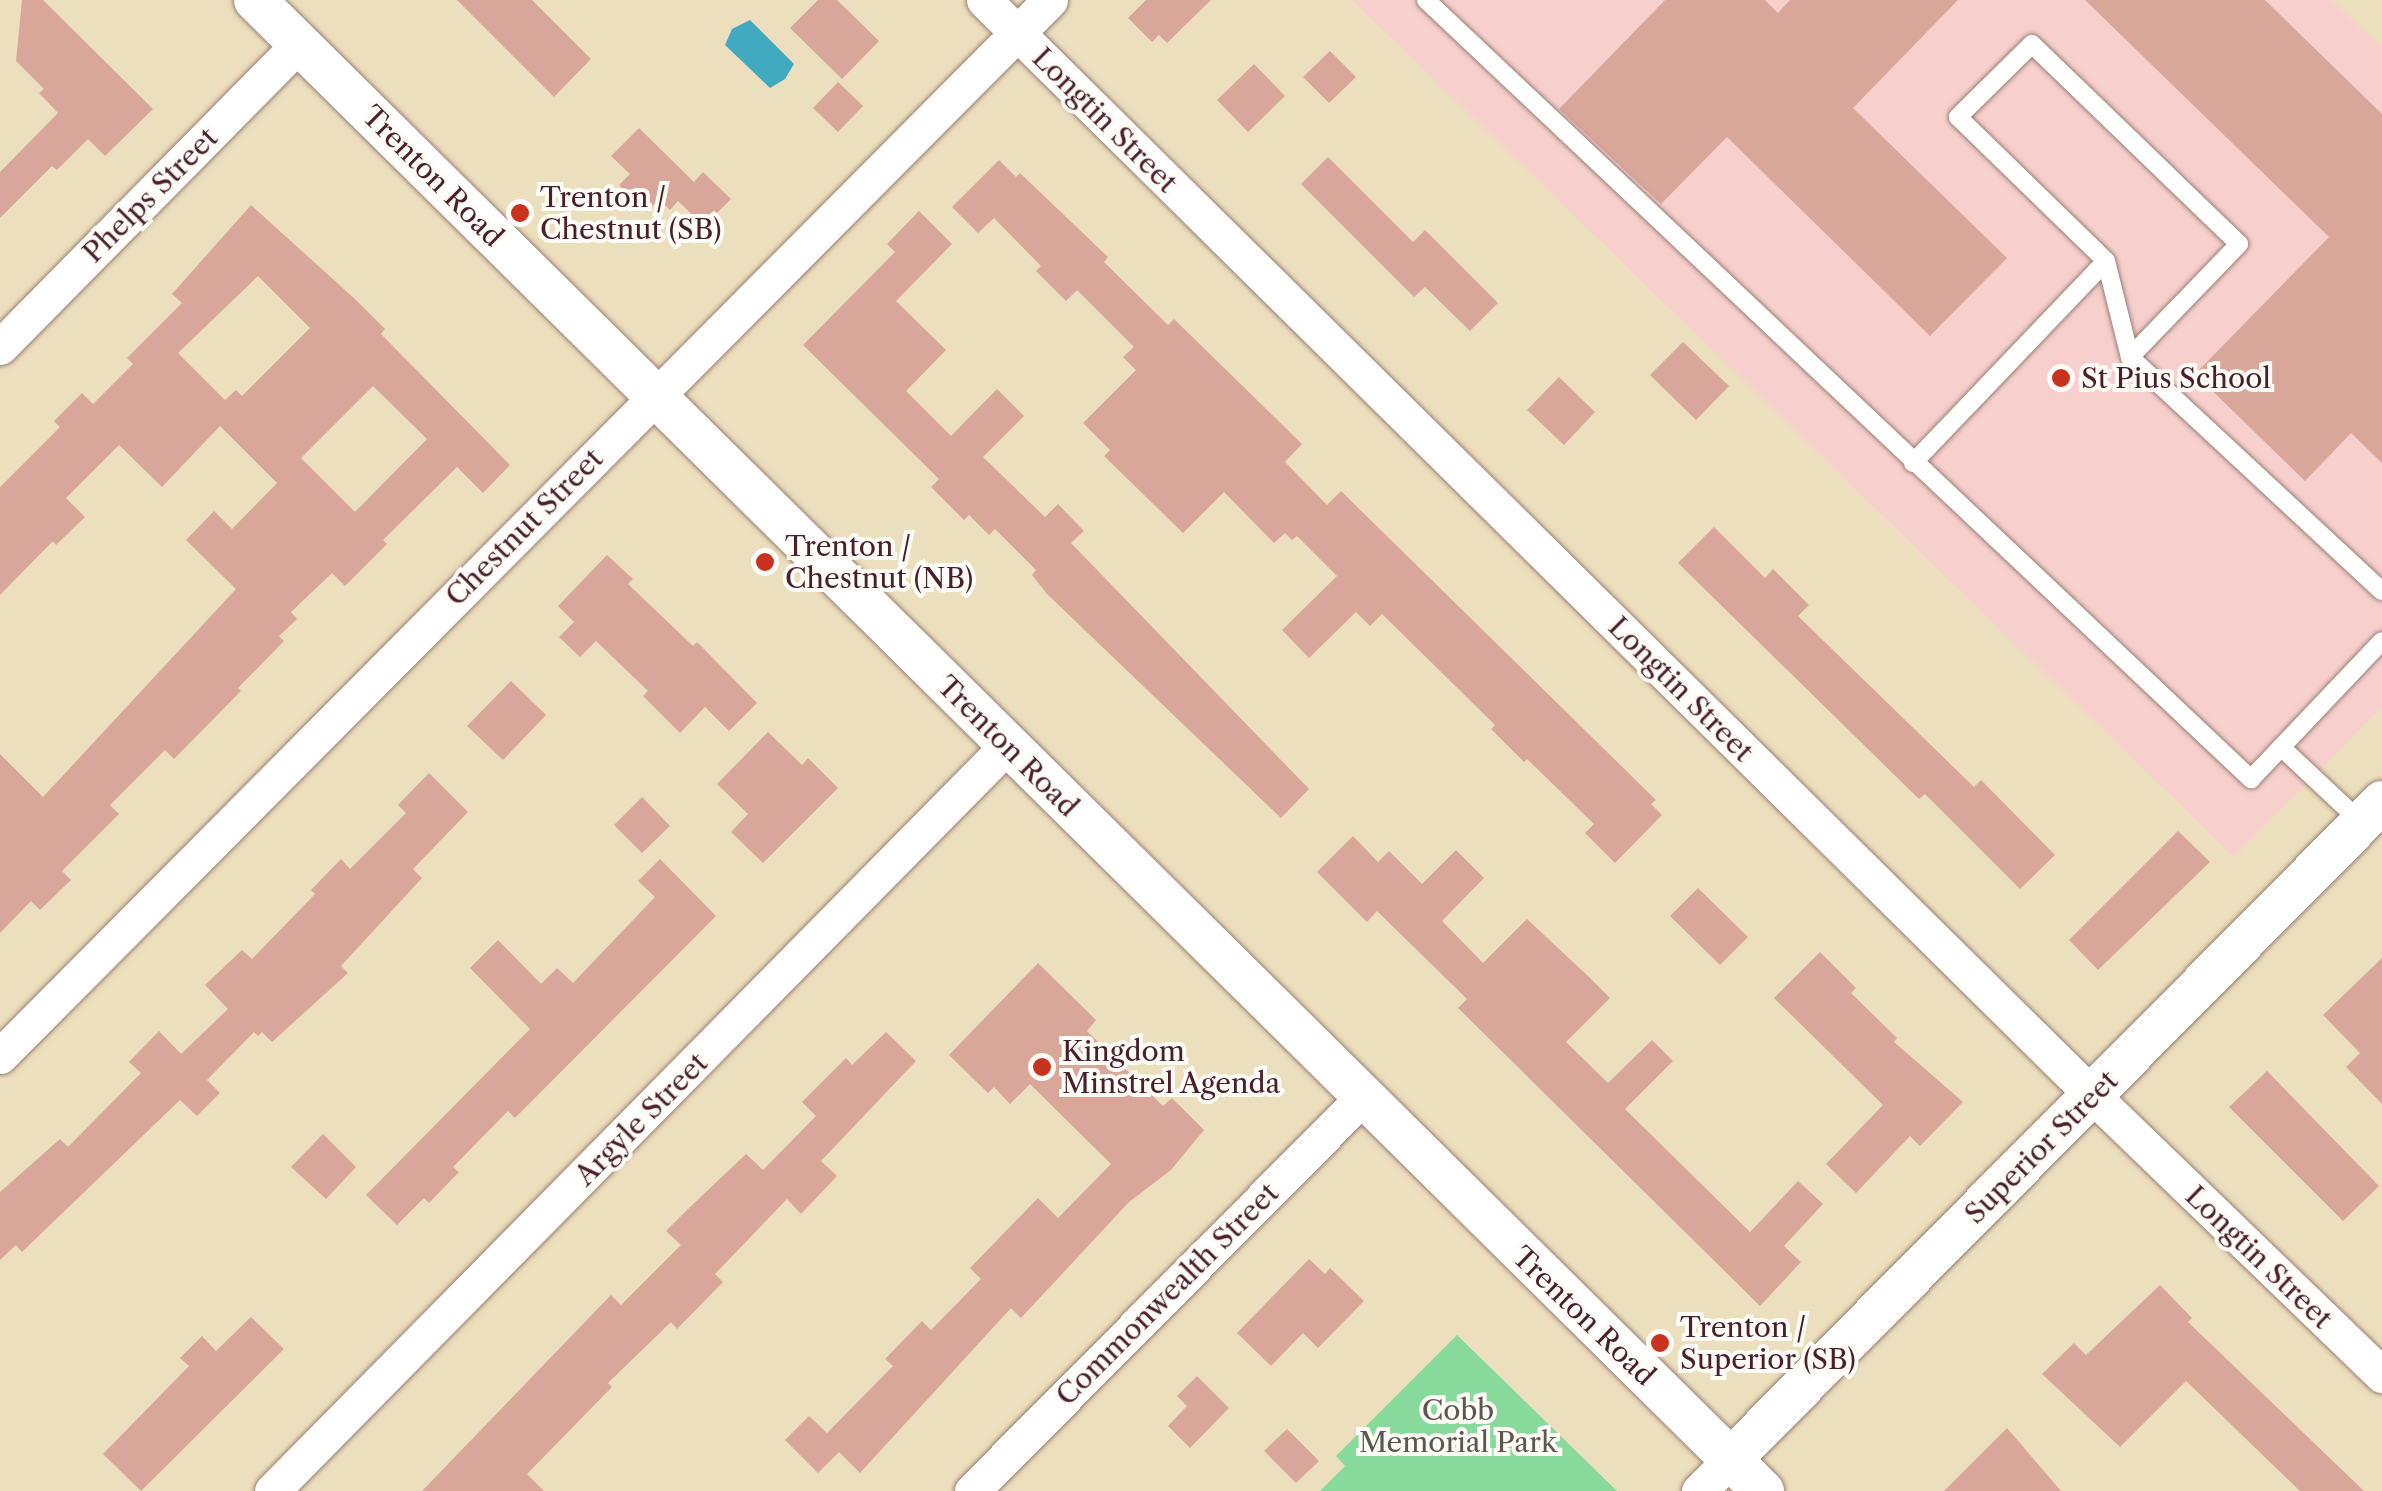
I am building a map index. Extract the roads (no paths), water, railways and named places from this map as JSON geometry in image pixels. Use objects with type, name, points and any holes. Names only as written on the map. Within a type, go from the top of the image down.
[{"type":"street","name":"Trenton Road","points":[[254,0],[1763,1491]]},
{"type":"street","name":"Longtin Street","points":[[984,0],[2093,1096],[2382,1375]]},
{"type":"street","name":"Chestnut Street","points":[[0,1056],[1050,0]]},
{"type":"street","name":"Phelps Street","points":[[0,346],[299,44]]},
{"type":"street","name":"Argyle Street","points":[[272,1491],[1008,746]]},
{"type":"street","name":"Superior Street","points":[[1699,1491],[2372,812]]},
{"type":"street","name":"Commonwealth Street","points":[[972,1491],[1362,1098]]},
{"type":"lane","points":[[1426,0],[2250,779],[2382,641]]},
{"type":"lane","points":[[2130,357],[2239,244],[2032,44],[1958,118],[2106,261],[2130,357],[2382,591]]},
{"type":"lane","points":[[1913,464],[2106,261]]},
{"type":"lane","points":[[2282,747],[2372,812]]},
{"type":"water","points":[[750,20],[794,64],[785,79],[770,88],[725,45],[732,29]]},
{"type":"place","name":"Trenton / Chestnut (SB)","points":[[520,213]]},
{"type":"place","name":"St Pius School","points":[[2061,378]]},
{"type":"place","name":"Trenton / Chestnut (NB)","points":[[765,562]]},
{"type":"place","name":"Kingdom Minstrel Agenda","points":[[1042,1067]]},
{"type":"place","name":"Trenton / Superior (SB)","points":[[1660,1343]]},
{"type":"park label","name":"Cobb Memorial Park","points":[[1458,1426]]}]
